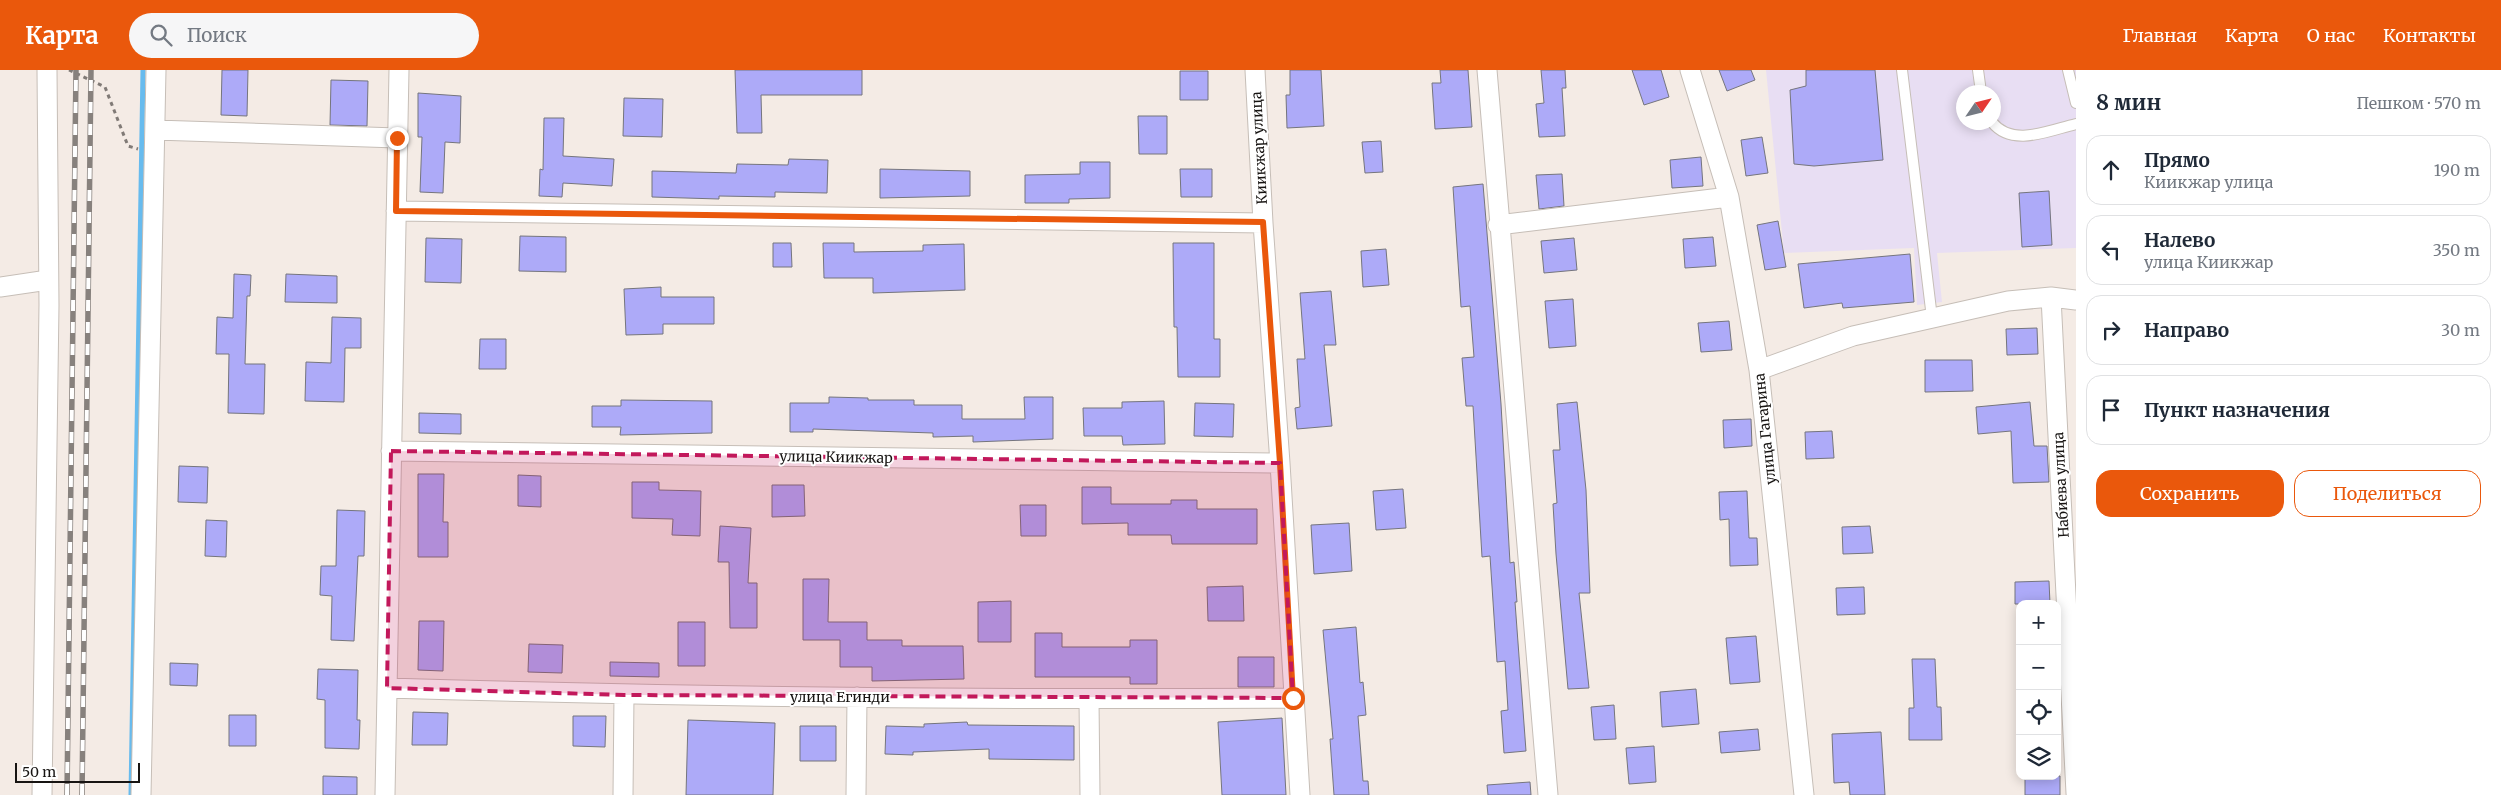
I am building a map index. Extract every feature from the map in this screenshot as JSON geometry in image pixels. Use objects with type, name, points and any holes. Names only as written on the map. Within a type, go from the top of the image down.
[{"type":"street","points":[[42,795],[48,280],[47,70]]},
{"type":"street","points":[[141,795],[156,70]]},
{"type":"street","points":[[384,795],[399,70]]},
{"type":"street","name":"Киикжар улица","points":[[1256,70],[1263,222],[1300,795]]},
{"type":"street","points":[[1486,70],[1548,795]]},
{"type":"street","name":"улица Гагарина","points":[[1690,70],[1729,197],[1759,370],[1804,795]]},
{"type":"street","points":[[154,130],[397,138]]},
{"type":"street","points":[[1498,225],[1729,197]]},
{"type":"street","points":[[396,211],[1263,222]]},
{"type":"street","points":[[0,287],[48,280]]},
{"type":"street","points":[[1759,370],[1853,336],[2008,301],[2051,297],[2076,300]]},
{"type":"street","name":"Набиева улица","points":[[2051,297],[2076,793]]},
{"type":"street","name":"улица Киикжар","points":[[391,451],[1280,463]]},
{"type":"street","name":"улица Егинди","points":[[387,688],[624,695],[1090,699],[1293,698]]},
{"type":"street","points":[[623,795],[624,695]]},
{"type":"street","name":"улица Егинди","points":[[856,795],[857,697]]},
{"type":"street","points":[[1090,699],[1090,795]]},
{"type":"lane","points":[[1902,70],[1932,318]]},
{"type":"lane","points":[[1978,70],[1980,85]]},
{"type":"lane","points":[[2068,70],[2076,103]]},
{"type":"lane","points":[[2000,130],[2020,137],[2076,124]]},
{"type":"path","points":[[69,70],[105,87],[128,146],[154,152]]},
{"type":"highlighted area","points":[[391,451],[1280,463],[1293,698],[624,695],[387,688]]},
{"type":"shaded area","points":[[1766,70],[2076,70],[2076,248],[1937,253],[1942,302],[1917,305],[1914,248],[1784,253]]},
{"type":"building","points":[[222,70],[248,70],[247,116],[221,115]]},
{"type":"building","points":[[735,70],[862,70],[862,95],[761,95],[762,133],[737,133]]},
{"type":"building","points":[[1290,70],[1321,70],[1324,126],[1287,128],[1286,95],[1290,95]]},
{"type":"building","points":[[1440,70],[1468,70],[1472,127],[1435,129],[1432,83],[1441,83]]},
{"type":"building","points":[[1541,70],[1565,70],[1566,88],[1562,88],[1565,136],[1539,137],[1536,104],[1544,103]]},
{"type":"building","points":[[1632,70],[1661,70],[1669,97],[1644,105]]},
{"type":"building","points":[[1719,70],[1751,70],[1755,80],[1727,91]]},
{"type":"building","points":[[1806,70],[1875,70],[1883,160],[1814,166],[1794,164],[1790,90],[1806,86]]},
{"type":"building","points":[[1180,71],[1208,71],[1208,100],[1180,100]]},
{"type":"building","points":[[331,80],[368,81],[367,126],[330,125]]},
{"type":"building","points":[[418,93],[461,96],[460,143],[445,142],[443,193],[420,192],[422,137],[418,137]]},
{"type":"building","points":[[624,98],[663,99],[662,137],[623,136]]},
{"type":"building","points":[[1138,116],[1167,116],[1167,154],[1139,154]]},
{"type":"building","points":[[544,118],[564,118],[563,156],[614,159],[612,186],[563,183],[562,197],[539,196],[540,169],[543,170]]},
{"type":"building","points":[[1762,137],[1768,173],[1746,176],[1741,140]]},
{"type":"building","points":[[1381,141],[1383,172],[1365,173],[1362,142]]},
{"type":"building","points":[[1701,157],[1703,186],[1672,188],[1670,160]]},
{"type":"building","points":[[789,159],[828,160],[827,193],[775,192],[775,197],[719,196],[719,199],[652,197],[652,171],[736,173],[737,164],[788,165]]},
{"type":"building","points":[[1080,162],[1110,162],[1110,198],[1069,199],[1069,203],[1025,203],[1025,175],[1080,174]]},
{"type":"building","points":[[880,169],[970,171],[970,196],[880,198]]},
{"type":"building","points":[[1180,169],[1212,169],[1212,197],[1181,197]]},
{"type":"building","points":[[1562,174],[1564,206],[1539,209],[1536,175]]},
{"type":"building","points":[[1483,184],[1501,404],[1510,563],[1514,562],[1517,602],[1515,602],[1526,751],[1504,753],[1501,711],[1508,710],[1505,661],[1497,662],[1490,556],[1482,557],[1473,406],[1466,406],[1462,358],[1474,357],[1470,306],[1461,307],[1453,187]]},
{"type":"building","points":[[2049,191],[2052,245],[2022,247],[2019,193]]},
{"type":"building","points":[[1778,221],[1786,267],[1765,270],[1757,225]]},
{"type":"building","points":[[520,236],[566,237],[566,272],[519,271]]},
{"type":"building","points":[[1713,237],[1716,266],[1685,268],[1683,239]]},
{"type":"building","points":[[426,238],[462,239],[461,283],[425,282]]},
{"type":"building","points":[[1574,238],[1577,270],[1544,273],[1541,241]]},
{"type":"building","points":[[773,243],[791,243],[792,267],[773,267]]},
{"type":"building","points":[[823,243],[854,243],[854,252],[923,251],[923,245],[964,244],[965,290],[873,293],[873,278],[824,278]]},
{"type":"building","points":[[1173,243],[1214,243],[1214,339],[1220,339],[1220,377],[1178,377],[1177,327],[1174,327]]},
{"type":"building","points":[[1386,249],[1389,285],[1363,287],[1361,251]]},
{"type":"building","points":[[1910,254],[1914,302],[1843,308],[1842,303],[1804,308],[1798,264]]},
{"type":"building","points":[[234,274],[251,275],[250,296],[247,296],[245,364],[265,364],[264,414],[228,413],[229,354],[216,354],[217,317],[233,318]]},
{"type":"building","points":[[286,274],[337,276],[337,303],[285,302]]},
{"type":"building","points":[[661,287],[661,297],[714,297],[714,324],[663,324],[663,334],[626,335],[624,289]]},
{"type":"building","points":[[1331,291],[1336,345],[1324,345],[1332,426],[1297,429],[1295,408],[1300,407],[1297,359],[1305,359],[1300,293]]},
{"type":"building","points":[[1573,299],[1576,346],[1549,348],[1545,301]]},
{"type":"building","points":[[332,317],[361,318],[361,348],[345,348],[344,402],[305,401],[306,362],[331,363]]},
{"type":"building","points":[[1729,321],[1732,350],[1701,352],[1698,323]]},
{"type":"building","points":[[2037,328],[2038,354],[2007,355],[2006,329]]},
{"type":"building","points":[[480,339],[506,339],[506,369],[479,369]]},
{"type":"building","points":[[1925,360],[1972,360],[1973,391],[1925,392]]},
{"type":"building","points":[[829,397],[868,398],[868,400],[914,400],[914,405],[962,405],[962,419],[1025,419],[1024,397],[1053,397],[1053,439],[973,442],[973,436],[933,437],[933,433],[813,429],[813,432],[790,432],[790,403],[829,403]]},
{"type":"building","points":[[621,400],[712,401],[712,433],[620,435],[621,427],[592,427],[592,406],[621,406]]},
{"type":"building","points":[[1164,401],[1165,444],[1123,445],[1122,436],[1084,436],[1083,408],[1122,408],[1122,402]]},
{"type":"building","points":[[1577,402],[1586,490],[1590,593],[1579,593],[1589,688],[1568,689],[1556,554],[1553,504],[1557,503],[1553,450],[1560,450],[1557,404]]},
{"type":"building","points":[[2030,402],[2034,446],[2047,446],[2049,482],[2013,483],[2011,431],[1978,434],[1976,407]]},
{"type":"building","points":[[1195,403],[1234,404],[1233,437],[1194,436]]},
{"type":"building","points":[[419,413],[461,414],[461,434],[419,433]]},
{"type":"building","points":[[1751,419],[1752,446],[1724,448],[1723,420]]},
{"type":"building","points":[[1832,431],[1834,458],[1806,459],[1805,432]]},
{"type":"building","points":[[179,466],[208,467],[207,503],[178,502]]},
{"type":"building","points":[[418,474],[444,474],[443,522],[448,522],[448,557],[418,557]]},
{"type":"building","points":[[518,475],[541,476],[541,507],[518,506]]},
{"type":"building","points":[[632,482],[659,482],[659,490],[701,491],[700,536],[672,535],[673,519],[632,518]]},
{"type":"building","points":[[772,485],[804,485],[805,516],[772,517]]},
{"type":"building","points":[[1082,487],[1111,487],[1111,504],[1171,504],[1171,500],[1197,500],[1197,509],[1257,509],[1257,544],[1172,544],[1171,535],[1128,535],[1128,523],[1082,524]]},
{"type":"building","points":[[1403,489],[1406,528],[1376,530],[1373,491]]},
{"type":"building","points":[[1747,491],[1749,538],[1757,538],[1758,565],[1730,566],[1729,519],[1720,520],[1719,492]]},
{"type":"building","points":[[1020,505],[1046,505],[1046,536],[1021,536]]},
{"type":"building","points":[[337,510],[365,511],[364,556],[358,556],[354,641],[331,640],[332,596],[320,595],[321,566],[336,566]]},
{"type":"building","points":[[206,520],[227,521],[226,557],[205,556]]},
{"type":"building","points":[[1349,523],[1352,571],[1314,574],[1311,525]]},
{"type":"building","points":[[720,526],[751,528],[748,583],[757,583],[757,628],[730,628],[729,562],[718,562]]},
{"type":"building","points":[[1870,526],[1873,553],[1843,554],[1842,527]]},
{"type":"building","points":[[803,579],[829,579],[828,622],[867,622],[867,640],[902,640],[902,646],[963,646],[964,679],[872,681],[872,667],[840,667],[840,640],[803,640]]},
{"type":"building","points":[[2049,581],[2050,600],[2016,600],[2015,604],[2015,582]]},
{"type":"building","points":[[1243,586],[1244,621],[1208,621],[1207,587]]},
{"type":"building","points":[[1864,587],[1865,614],[1837,615],[1836,588]]},
{"type":"building","points":[[1011,601],[1011,642],[978,642],[978,602]]},
{"type":"building","points":[[419,621],[444,621],[443,671],[418,670]]},
{"type":"building","points":[[678,622],[705,622],[705,666],[678,666]]},
{"type":"building","points":[[1356,627],[1360,683],[1363,682],[1366,715],[1358,716],[1363,781],[1368,781],[1369,795],[1334,795],[1330,739],[1333,739],[1323,630]]},
{"type":"building","points":[[1035,633],[1062,633],[1062,647],[1130,647],[1130,640],[1157,640],[1157,684],[1130,684],[1130,677],[1035,677]]},
{"type":"building","points":[[1756,636],[1760,682],[1730,684],[1726,638]]},
{"type":"building","points":[[529,644],[563,645],[562,673],[528,672]]},
{"type":"building","points":[[1238,657],[1274,657],[1274,687],[1238,687]]},
{"type":"building","points":[[1912,659],[1935,659],[1937,707],[1941,707],[1942,740],[1909,740],[1909,708],[1914,708]]},
{"type":"building","points":[[610,662],[659,663],[659,677],[610,676]]},
{"type":"building","points":[[170,663],[198,664],[197,686],[170,685]]},
{"type":"building","points":[[318,669],[358,670],[357,720],[360,720],[359,749],[325,748],[325,700],[317,699]]},
{"type":"building","points":[[1696,689],[1699,724],[1662,727],[1660,692]]},
{"type":"building","points":[[1614,705],[1616,739],[1594,740],[1591,707]]},
{"type":"building","points":[[413,712],[448,713],[447,745],[412,745]]},
{"type":"building","points":[[229,715],[256,715],[256,746],[229,746]]},
{"type":"building","points":[[573,716],[606,716],[605,747],[573,746]]},
{"type":"building","points":[[1282,718],[1286,795],[1222,795],[1218,722]]},
{"type":"building","points":[[688,720],[775,723],[773,795],[686,795]]},
{"type":"building","points":[[967,722],[968,725],[1074,726],[1074,760],[989,759],[989,749],[913,752],[913,755],[885,754],[886,726],[924,727],[924,724]]},
{"type":"building","points":[[800,726],[836,726],[836,761],[800,761]]},
{"type":"building","points":[[1758,729],[1760,750],[1721,753],[1719,732]]},
{"type":"building","points":[[1881,732],[1885,795],[1850,795],[1849,782],[1834,783],[1832,734]]},
{"type":"building","points":[[1654,746],[1656,782],[1629,784],[1626,748]]},
{"type":"building","points":[[323,776],[357,777],[357,795],[323,795]]},
{"type":"building","points":[[2025,780],[2060,780],[2060,795],[2025,795]]},
{"type":"building","points":[[1530,782],[1531,795],[1488,795],[1487,785]]},
{"type":"waterway","points":[[131,795],[143,70]]},
{"type":"railway","points":[[67,795],[76,70]]},
{"type":"railway","points":[[82,795],[91,70]]},
{"type":"route","points":[[397,138],[396,211],[1263,222],[1280,463],[1293,698]]}]
